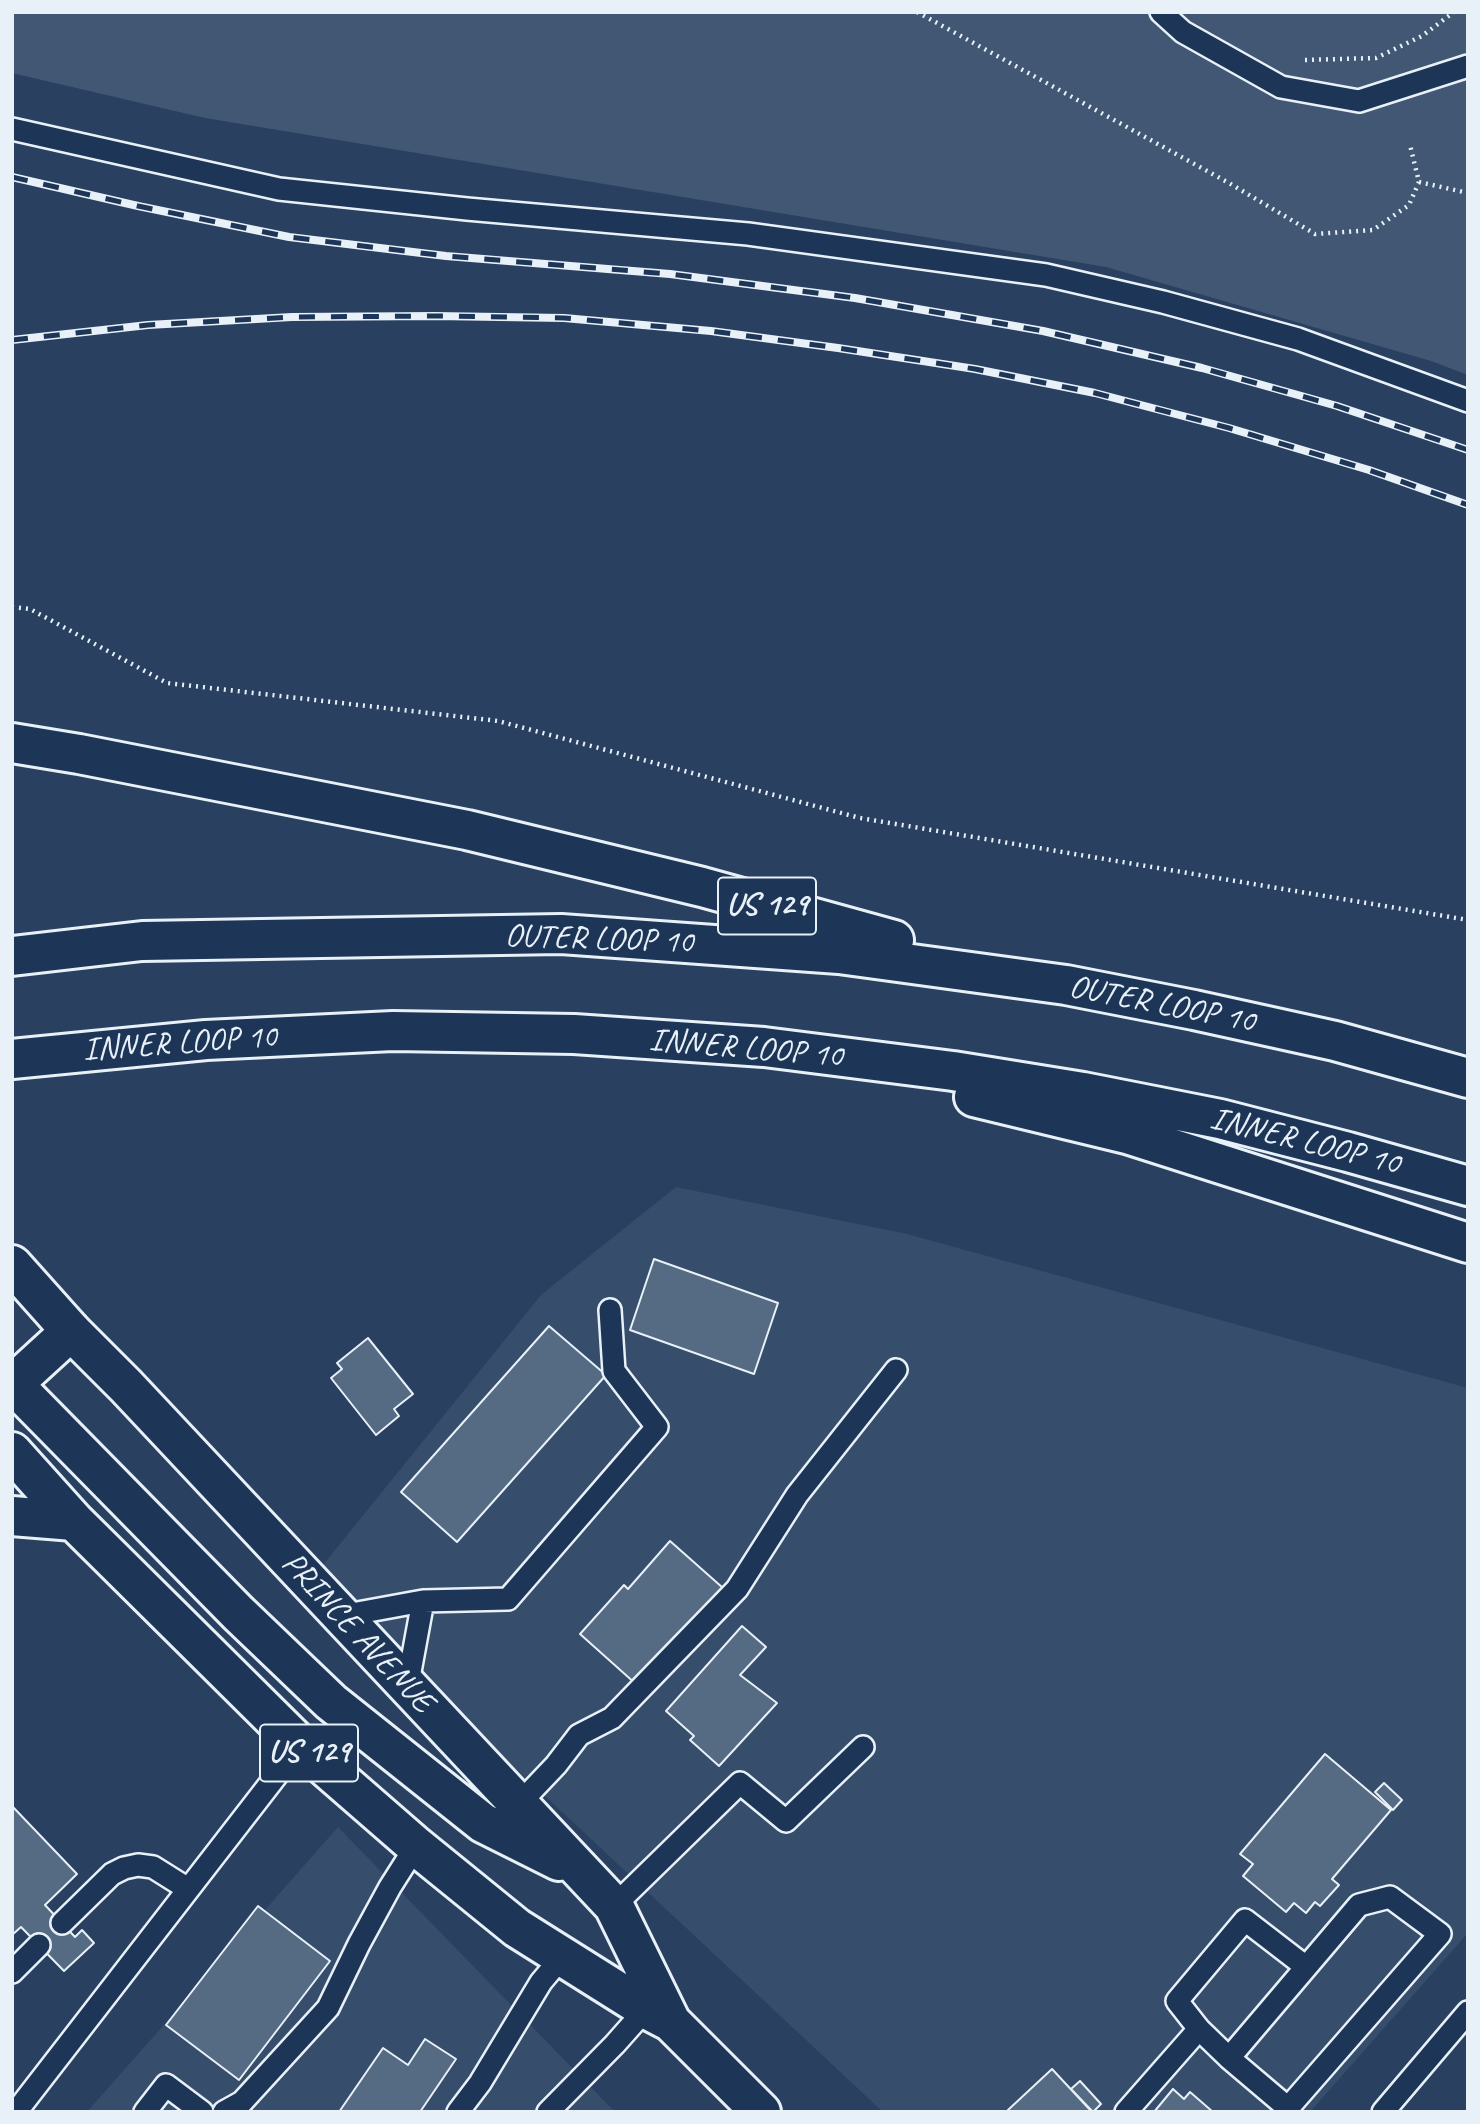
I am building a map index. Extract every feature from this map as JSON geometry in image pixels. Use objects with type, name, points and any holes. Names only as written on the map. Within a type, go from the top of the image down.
[{"type":"main road","name":"US 129","points":[[12,743],[467,830],[702,887],[1066,985]]},
{"type":"main road","name":"OUTER LOOP 10","points":[[12,956],[142,941],[561,934],[839,954],[1066,985],[1335,1041],[1468,1078]]},
{"type":"main road","name":"INNER LOOP 10","points":[[12,1059],[206,1040],[393,1031],[574,1034],[764,1047],[953,1071],[1165,1108],[1220,1119],[1468,1186]]},
{"type":"main road","points":[[764,1047],[1127,1134],[1468,1243]]},
{"type":"main road","name":"PRINCE AVENUE","points":[[12,1265],[71,1331],[126,1386],[614,1906],[658,2015]]},
{"type":"main road","points":[[71,1331],[13,1384],[237,1613],[331,1702],[483,1823],[583,1873]]},
{"type":"main road","name":"PRINCE AVENUE","points":[[12,1452],[74,1521],[300,1745],[416,1846],[517,1928],[658,2015],[761,2112]]},
{"type":"main road","points":[[12,1516],[74,1521]]},
{"type":"lane","points":[[1161,12],[1183,32],[1281,87],[1359,102],[1468,66]]},
{"type":"lane","points":[[12,129],[279,189],[748,234],[1046,275],[1163,302],[1297,339],[1468,401]]},
{"type":"lane","points":[[341,1616],[423,1601],[509,1599],[657,1427],[614,1371],[610,1310]]},
{"type":"lane","points":[[518,1805],[556,1765],[579,1735],[612,1718],[737,1589],[797,1495],[896,1370]]},
{"type":"lane","points":[[407,1688],[423,1601]]},
{"type":"lane","points":[[16,2112],[300,1745]]},
{"type":"lane","points":[[614,1906],[740,1783],[786,1821],[863,1747]]},
{"type":"lane","points":[[224,2112],[242,2102],[328,2008],[377,1910],[416,1846]]},
{"type":"lane","points":[[62,1923],[112,1874],[124,1868],[138,1865],[153,1867],[188,1889]]},
{"type":"lane","points":[[1229,2058],[1359,1905],[1390,1897],[1440,1934],[1287,2110],[1229,2058],[1199,2029],[1177,2001],[1245,1920],[1306,1967]]},
{"type":"lane","points":[[12,1972],[39,1945]]},
{"type":"lane","points":[[458,2112],[480,2083],[541,1982],[562,1957]]},
{"type":"lane","points":[[1383,2112],[1468,2012]]},
{"type":"lane","points":[[548,2112],[615,2044],[658,2015]]},
{"type":"lane","points":[[1126,2112],[1199,2029]]},
{"type":"lane","points":[[145,2112],[166,2085],[202,2112]]},
{"type":"path","points":[[917,12],[1229,183],[1315,234],[1373,230],[1409,205],[1419,182],[1410,145]]},
{"type":"path","points":[[1295,59],[1376,58],[1422,36],[1454,12]]},
{"type":"path","points":[[1419,182],[1468,193]]},
{"type":"path","points":[[12,607],[30,609],[167,683],[498,721],[860,818],[1468,920]]},
{"type":"shaded area","points":[[12,12],[1468,12],[1468,375],[1431,361],[1106,267],[205,118],[12,73]]},
{"type":"shaded area","points":[[676,1187],[907,1234],[1468,1388],[1468,1933],[1310,2112],[883,2112],[469,1725],[323,1565],[541,1295]]},
{"type":"shaded area","points":[[338,1827],[615,2112],[87,2112]]},
{"type":"building","points":[[654,1259],[778,1303],[754,1374],[630,1330]]},
{"type":"building","points":[[549,1326],[606,1375],[457,1542],[401,1492]]},
{"type":"building","points":[[368,1338],[413,1394],[394,1409],[399,1416],[376,1435],[331,1378],[342,1369],[337,1363]]},
{"type":"building","points":[[670,1541],[723,1588],[637,1685],[580,1634],[624,1585],[628,1589]]},
{"type":"building","points":[[742,1626],[766,1647],[740,1675],[777,1703],[719,1766],[690,1740],[694,1736],[666,1711]]},
{"type":"building","points":[[1325,1754],[1391,1810],[1332,1879],[1339,1885],[1320,1906],[1315,1902],[1306,1913],[1294,1903],[1286,1912],[1243,1876],[1253,1864],[1240,1854]]},
{"type":"building","points":[[1384,1783],[1402,1800],[1393,1810],[1375,1792]]},
{"type":"building","points":[[12,1806],[77,1874],[45,1905],[75,1937],[82,1930],[94,1943],[64,1971],[21,1927],[12,1935]]},
{"type":"building","points":[[258,1906],[330,1961],[239,2080],[166,2025]]},
{"type":"building","points":[[425,2039],[456,2059],[420,2112],[339,2112],[383,2048],[408,2065]]},
{"type":"building","points":[[1052,2069],[1092,2112],[1008,2110]]},
{"type":"building","points":[[1080,2081],[1101,2104],[1093,2112],[1071,2089]]},
{"type":"building","points":[[1173,2089],[1184,2099],[1190,2092],[1213,2112],[1154,2112]]},
{"type":"railway","points":[[12,177],[289,237],[446,256],[670,274],[855,298],[1043,331],[1202,368],[1337,406],[1468,450]]},
{"type":"railway","points":[[12,340],[148,325],[292,317],[564,318],[711,331],[975,369],[1095,393],[1229,428],[1369,470],[1468,505]]}]
